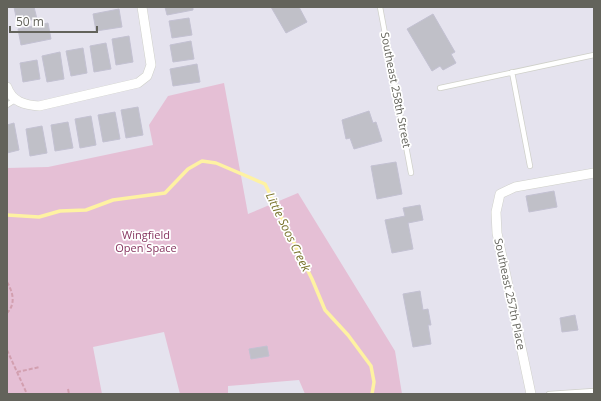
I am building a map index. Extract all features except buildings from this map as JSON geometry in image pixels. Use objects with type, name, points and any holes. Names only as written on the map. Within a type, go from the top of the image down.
[{"type":"street","points":[[7,87],[11,102],[39,106],[132,86],[147,76],[151,66],[142,7]]},
{"type":"street","name":"Southeast 257th Place","points":[[531,394],[497,233],[496,212],[500,194],[514,187],[594,173]]},
{"type":"lane","name":"Southeast 258th Street","points":[[380,7],[412,173]]},
{"type":"lane","points":[[440,88],[594,55]]},
{"type":"lane","points":[[512,72],[530,166]]},
{"type":"lane","points":[[549,394],[594,391]]},
{"type":"path","points":[[7,282],[13,299],[7,313]]},
{"type":"path","points":[[7,350],[27,394]]},
{"type":"path","points":[[17,372],[40,367]]},
{"type":"path","points":[[68,389],[68,394]]},
{"type":"green space","name":"Wingfield Open Space","points":[[224,83],[248,214],[298,193],[395,351],[402,394],[305,394],[299,380],[228,386],[228,394],[180,394],[164,332],[93,347],[102,394],[7,394],[7,168],[48,167],[153,145],[149,125],[168,96]]},
{"type":"waterway","name":"Little Soos Creek","points":[[7,215],[39,217],[60,211],[86,210],[113,200],[165,193],[188,169],[202,161],[216,163],[265,184],[312,279],[325,310],[348,335],[371,366],[374,382],[372,394]]}]
